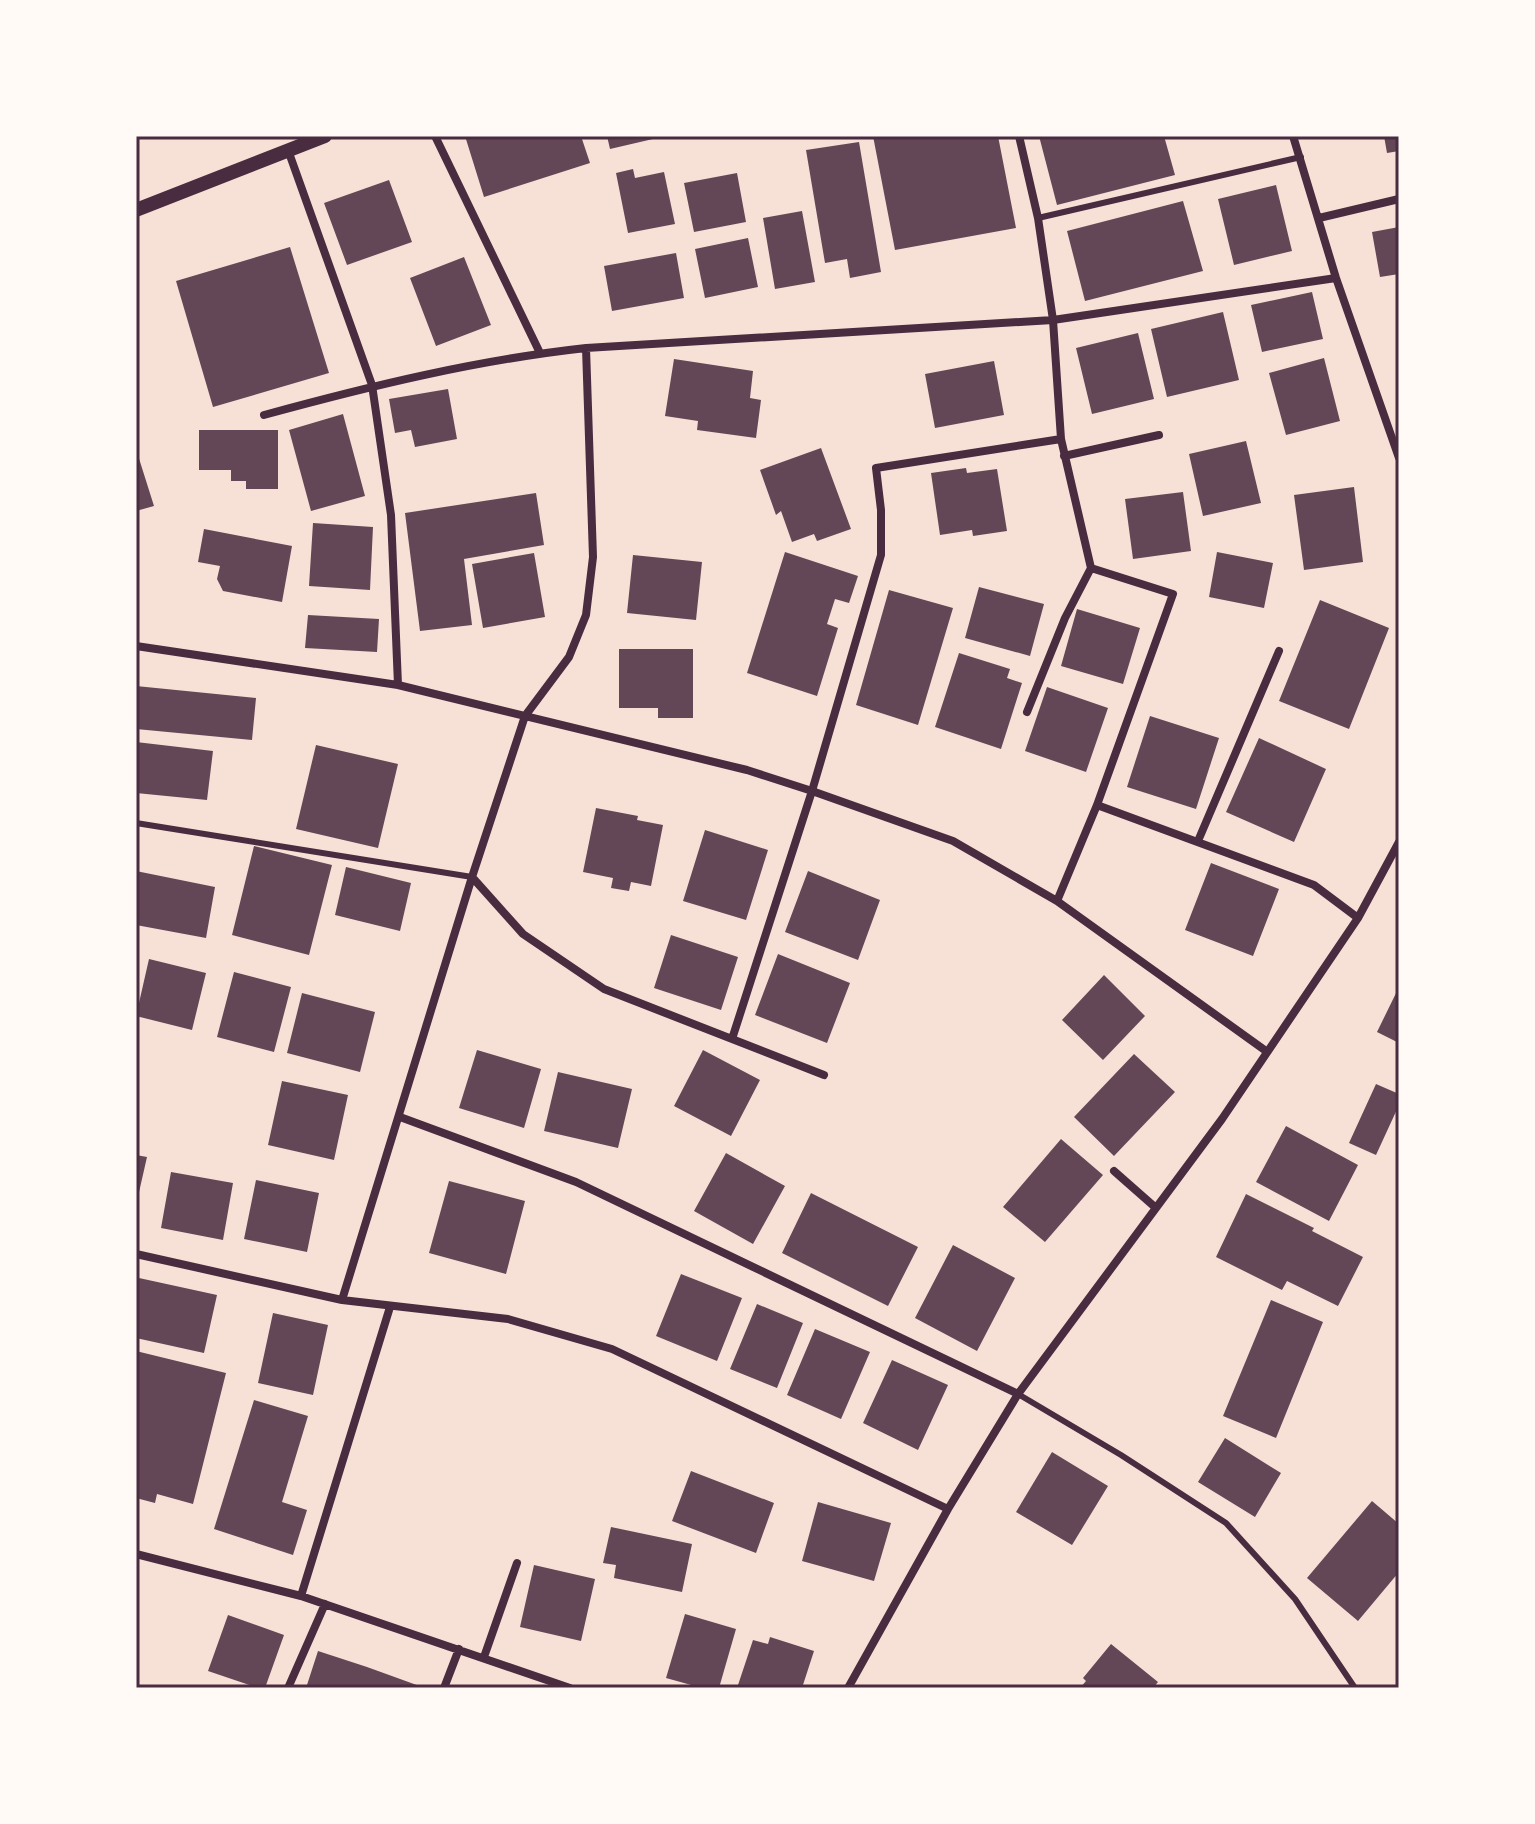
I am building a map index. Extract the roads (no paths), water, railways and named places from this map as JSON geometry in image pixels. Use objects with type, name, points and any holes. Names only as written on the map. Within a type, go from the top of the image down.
[{"type":"street","points":[[136,210],[325,136]]},
{"type":"street","points":[[435,136],[540,353]]},
{"type":"street","points":[[1019,136],[1038,218],[1053,320],[1061,439],[1091,568],[1065,618],[1027,712]]},
{"type":"street","points":[[1293,136],[1336,278],[1399,458]]},
{"type":"street","points":[[288,150],[372,385],[391,515],[398,685]]},
{"type":"street","points":[[1319,218],[1399,199]]},
{"type":"street","points":[[264,415],[372,385],[540,353],[1053,320],[1336,278]]},
{"type":"street","points":[[342,1300],[472,877],[525,716],[569,657],[586,615],[593,557],[586,348]]},
{"type":"street","points":[[1064,456],[1159,435]]},
{"type":"street","points":[[732,1039],[812,791],[881,555],[881,510],[876,468],[1061,439]]},
{"type":"street","points":[[1057,901],[1097,805],[1173,594],[1091,568]]},
{"type":"street","points":[[136,646],[398,685],[747,770],[953,841],[1057,901],[1266,1051]]},
{"type":"street","points":[[1198,841],[1279,651]]},
{"type":"street","points":[[1097,805],[1314,885],[1358,918]]},
{"type":"street","points":[[848,1688],[948,1509],[1018,1394],[1222,1119],[1358,918],[1399,842]]},
{"type":"street","points":[[472,877],[523,934],[604,989],[824,1075]]},
{"type":"street","points":[[400,1117],[576,1182],[1018,1394]]},
{"type":"street","points":[[1114,1171],[1156,1208]]},
{"type":"street","points":[[136,1254],[342,1300],[508,1319],[612,1349],[948,1509]]},
{"type":"street","points":[[301,1596],[390,1307]]},
{"type":"street","points":[[136,1554],[301,1596],[570,1688]]},
{"type":"street","points":[[484,1657],[517,1563]]},
{"type":"street","points":[[288,1688],[325,1604]]},
{"type":"street","points":[[444,1688],[459,1649]]},
{"type":"lane","points":[[1038,218],[1301,157]]},
{"type":"lane","points":[[136,823],[472,877]]},
{"type":"lane","points":[[1018,1394],[1121,1455],[1226,1523],[1295,1599],[1355,1688]]}]
